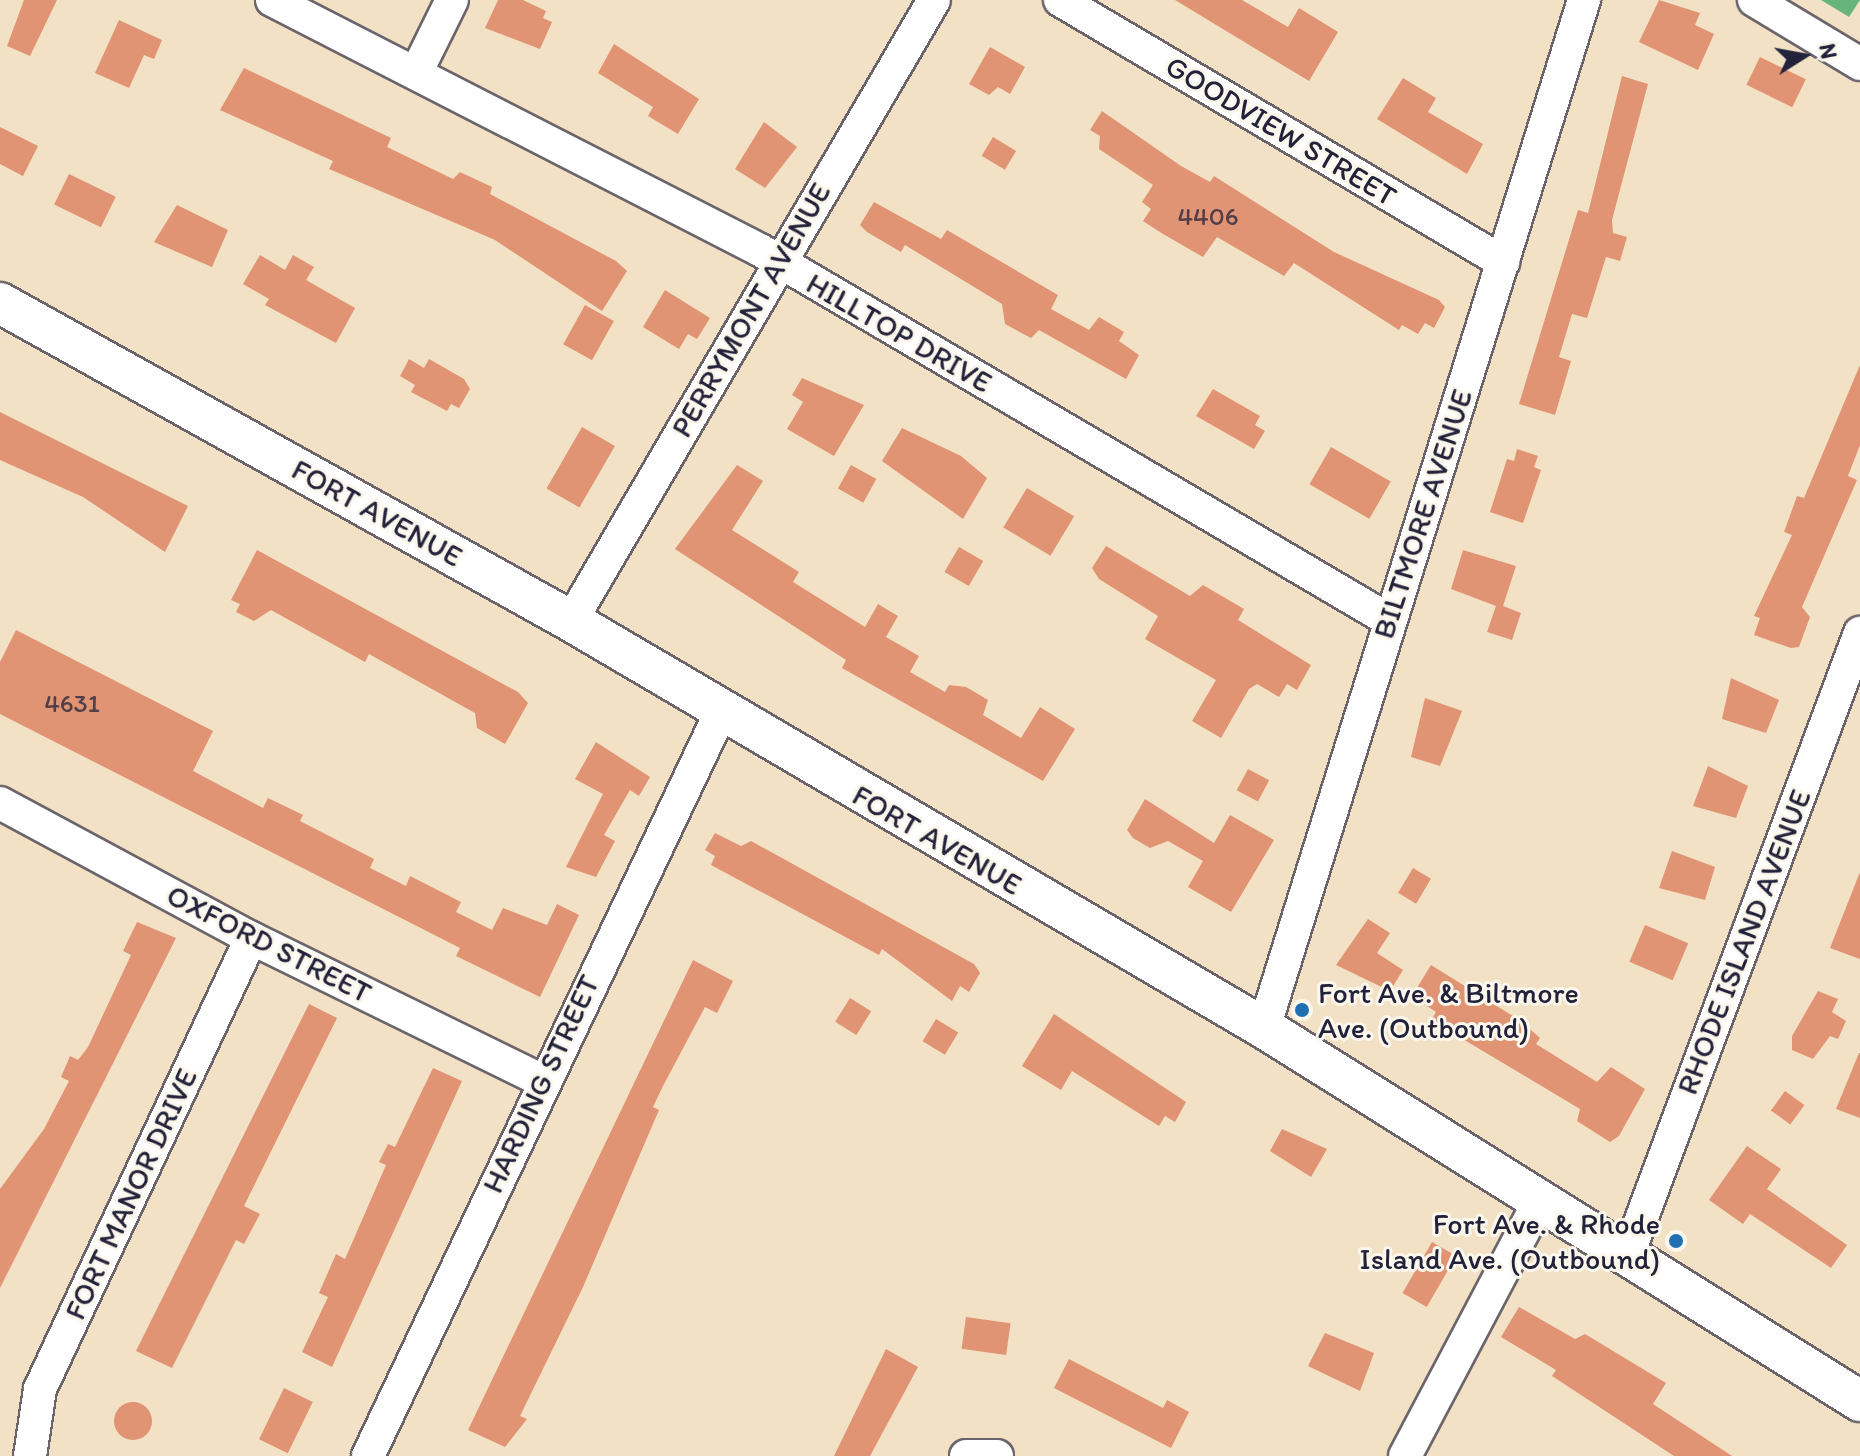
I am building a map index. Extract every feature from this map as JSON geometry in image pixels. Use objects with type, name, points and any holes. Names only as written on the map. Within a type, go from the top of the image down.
[{"type":"main road","name":"FORT AVENUE","points":[[0,303],[571,621],[720,714],[1264,1028],[1629,1252],[1860,1401]]},
{"type":"street","name":"HILLTOP DRIVE","points":[[272,0],[417,71],[778,262],[1389,620]]},
{"type":"street","points":[[417,71],[452,0]]},
{"type":"street","name":"PERRYMONT AVENUE","points":[[571,621],[778,262],[934,0]]},
{"type":"street","name":"GOODVIEW STREET","points":[[1060,0],[1503,262]]},
{"type":"street","name":"BILTMORE AVENUE","points":[[1264,1028],[1584,0]]},
{"type":"street","points":[[1754,0],[1860,64]]},
{"type":"street","name":"RHODE ISLAND AVENUE","points":[[1629,1252],[1860,633]]},
{"type":"street","name":"HARDING STREET","points":[[368,1456],[541,1080],[720,714]]},
{"type":"street","name":"OXFORD STREET","points":[[0,803],[251,938],[541,1080]]},
{"type":"street","name":"FORT MANOR DRIVE","points":[[30,1456],[40,1389],[251,938]]},
{"type":"street","points":[[1405,1456],[1540,1200]]},
{"type":"street","points":[[966,1456],[997,1456]]},
{"type":"green space","points":[[1821,0],[1860,0],[1849,17]]},
{"type":"building","points":[[24,0],[57,0],[30,56],[7,46]]},
{"type":"building","points":[[498,0],[523,0],[546,11],[543,18],[552,22],[540,49],[485,28]]},
{"type":"building","points":[[1175,0],[1242,0],[1288,27],[1299,8],[1338,32],[1309,81]]},
{"type":"building","points":[[1659,0],[1700,13],[1695,25],[1714,34],[1698,70],[1639,42]]},
{"type":"building","points":[[119,20],[162,40],[154,59],[144,55],[129,88],[95,73]]},
{"type":"building","points":[[614,44],[699,99],[678,134],[648,116],[653,107],[598,73]]},
{"type":"building","points":[[990,47],[1025,67],[1010,94],[998,87],[989,95],[969,84]]},
{"type":"building","points":[[1760,57],[1806,79],[1792,107],[1746,85]]},
{"type":"building","points":[[244,68],[391,138],[387,147],[453,179],[460,172],[492,187],[490,194],[616,261],[627,271],[602,311],[495,240],[329,169],[333,161],[220,110]]},
{"type":"building","points":[[1622,76],[1648,84],[1612,220],[1613,233],[1627,237],[1620,261],[1606,257],[1587,318],[1572,314],[1559,357],[1571,361],[1555,415],[1519,404],[1578,210],[1588,213]]},
{"type":"building","points":[[1403,78],[1436,98],[1428,112],[1483,144],[1467,174],[1377,119]]},
{"type":"building","points":[[1102,111],[1181,166],[1210,182],[1214,176],[1334,252],[1439,300],[1445,307],[1434,328],[1425,323],[1418,334],[1402,325],[1399,330],[1294,263],[1284,276],[1217,237],[1203,257],[1143,221],[1151,209],[1142,202],[1153,185],[1099,149],[1100,136],[1090,130]]},
{"type":"building","points":[[764,122],[797,147],[765,188],[735,169]]},
{"type":"building","points":[[0,127],[38,146],[23,176],[0,164]]},
{"type":"building","points":[[993,137],[1016,151],[1005,170],[982,156]]},
{"type":"building","points":[[69,174],[116,197],[101,227],[54,205]]},
{"type":"building","points":[[874,202],[941,239],[947,230],[1058,295],[1051,309],[1089,330],[1099,317],[1124,332],[1119,341],[1139,355],[1126,379],[1039,330],[1031,338],[1005,324],[1002,304],[905,245],[901,252],[867,232],[860,225]]},
{"type":"building","points":[[177,205],[228,230],[212,267],[154,242]]},
{"type":"building","points":[[260,255],[285,270],[293,255],[314,267],[306,280],[355,308],[336,343],[265,305],[269,299],[243,284]]},
{"type":"building","points":[[665,290],[710,318],[697,339],[688,334],[679,349],[643,327]]},
{"type":"building","points":[[585,305],[614,321],[592,360],[563,344]]},
{"type":"building","points":[[409,359],[424,368],[429,359],[464,379],[470,389],[459,408],[451,404],[447,411],[411,392],[415,385],[400,376]]},
{"type":"building","points":[[1860,365],[1860,445],[1848,476],[1857,480],[1802,607],[1810,617],[1799,647],[1791,648],[1754,635],[1760,618],[1754,616],[1792,535],[1784,532],[1797,496],[1804,498]]},
{"type":"building","points":[[802,378],[864,405],[834,456],[787,429],[803,402],[792,395]]},
{"type":"building","points":[[1213,389],[1260,416],[1255,425],[1265,431],[1254,449],[1196,416]]},
{"type":"building","points":[[0,412],[188,506],[165,552],[83,497],[0,460]]},
{"type":"building","points":[[582,427],[615,446],[579,507],[546,488]]},
{"type":"building","points":[[902,428],[961,456],[987,478],[963,519],[882,461]]},
{"type":"building","points":[[1331,447],[1391,482],[1369,519],[1310,484]]},
{"type":"building","points":[[1517,449],[1538,456],[1534,467],[1541,470],[1523,523],[1490,512],[1507,459],[1514,461]]},
{"type":"building","points":[[737,465],[763,481],[732,530],[799,572],[793,582],[865,627],[878,604],[898,616],[886,637],[919,656],[910,672],[945,692],[949,685],[966,687],[988,700],[983,715],[1021,738],[1040,707],[1075,729],[1043,781],[842,668],[846,660],[675,549]]},
{"type":"building","points":[[851,465],[876,479],[863,503],[838,489]]},
{"type":"building","points":[[1027,488],[1074,516],[1050,556],[1003,527]]},
{"type":"building","points":[[1106,546],[1190,596],[1203,585],[1244,609],[1238,620],[1311,665],[1297,690],[1287,684],[1279,697],[1257,684],[1249,689],[1221,738],[1192,721],[1216,680],[1145,639],[1158,616],[1099,579],[1092,568]]},
{"type":"building","points":[[959,547],[983,561],[969,586],[944,572]]},
{"type":"building","points":[[257,550],[518,692],[528,703],[505,744],[477,728],[475,713],[369,654],[365,662],[271,610],[254,621],[236,612],[240,604],[231,600]]},
{"type":"building","points":[[1463,550],[1516,566],[1503,606],[1521,613],[1512,640],[1487,632],[1496,606],[1451,589]]},
{"type":"building","points":[[16,630],[213,731],[193,771],[263,808],[268,798],[303,815],[300,821],[374,859],[370,868],[406,886],[410,876],[461,902],[456,912],[492,930],[503,908],[547,925],[557,904],[579,915],[540,997],[456,956],[460,948],[0,714],[0,662]]},
{"type":"building","points":[[1731,678],[1779,700],[1766,733],[1722,719]]},
{"type":"building","points":[[1425,698],[1462,711],[1440,766],[1411,757]]},
{"type":"building","points":[[596,742],[650,777],[639,796],[630,790],[604,835],[615,841],[596,877],[566,867],[603,794],[575,779]]},
{"type":"building","points":[[1708,766],[1748,786],[1736,818],[1693,806]]},
{"type":"building","points":[[1248,769],[1269,780],[1258,801],[1237,790]]},
{"type":"building","points":[[1145,799],[1214,843],[1230,815],[1274,840],[1231,912],[1188,887],[1203,861],[1168,841],[1150,848],[1133,838],[1127,830]]},
{"type":"building","points":[[715,833],[741,846],[751,841],[974,964],[980,973],[969,992],[960,986],[952,1001],[882,949],[879,955],[711,865],[715,856],[705,850]]},
{"type":"building","points":[[1672,851],[1715,867],[1705,900],[1659,888]]},
{"type":"building","points":[[1413,868],[1431,879],[1416,904],[1398,893]]},
{"type":"building","points":[[1860,872],[1860,959],[1830,948]]},
{"type":"building","points":[[1368,919],[1390,933],[1377,953],[1403,970],[1390,991],[1336,965]]},
{"type":"building","points":[[137,922],[176,938],[0,1288],[0,1189],[44,1129],[69,1081],[61,1077],[70,1056],[78,1060],[88,1047],[131,955],[123,951]]},
{"type":"building","points":[[1645,925],[1688,943],[1673,980],[1629,962]]},
{"type":"building","points":[[693,960],[733,981],[717,1013],[705,1007],[663,1086],[653,1107],[659,1110],[583,1287],[520,1416],[527,1419],[505,1447],[468,1430]]},
{"type":"building","points":[[1431,965],[1521,1021],[1540,1038],[1536,1044],[1597,1082],[1611,1067],[1645,1089],[1619,1136],[1610,1142],[1577,1121],[1580,1109],[1431,1020],[1436,1012],[1412,996]]},
{"type":"building","points":[[1818,991],[1838,999],[1832,1012],[1846,1021],[1838,1039],[1830,1036],[1813,1059],[1792,1050],[1792,1036]]},
{"type":"building","points":[[850,998],[871,1011],[856,1035],[835,1022]]},
{"type":"building","points":[[309,1004],[337,1018],[244,1206],[260,1214],[244,1244],[236,1240],[172,1368],[136,1351]]},
{"type":"building","points":[[1054,1014],[1186,1102],[1175,1122],[1165,1116],[1159,1126],[1072,1071],[1061,1090],[1022,1066]]},
{"type":"building","points":[[936,1019],[958,1032],[945,1055],[923,1041]]},
{"type":"building","points":[[1860,1053],[1860,1118],[1836,1109]]},
{"type":"building","points":[[433,1068],[462,1081],[332,1367],[302,1352],[328,1297],[319,1293],[336,1254],[345,1259],[386,1165],[379,1162],[388,1144],[395,1147]]},
{"type":"building","points":[[1785,1091],[1804,1105],[1790,1125],[1771,1110]]},
{"type":"building","points":[[1282,1129],[1327,1149],[1311,1177],[1270,1151]]},
{"type":"building","points":[[1747,1146],[1781,1169],[1767,1189],[1847,1245],[1831,1268],[1750,1214],[1743,1224],[1709,1200]]},
{"type":"building","points":[[1432,1242],[1456,1256],[1427,1307],[1402,1293]]},
{"type":"building","points":[[1519,1307],[1575,1339],[1585,1334],[1666,1383],[1653,1404],[1732,1456],[1674,1456],[1552,1376],[1556,1370],[1501,1337]]},
{"type":"building","points":[[966,1317],[1011,1323],[1006,1355],[962,1349]]},
{"type":"building","points":[[1325,1333],[1374,1353],[1360,1391],[1308,1366]]},
{"type":"building","points":[[886,1349],[918,1367],[870,1456],[834,1456]]},
{"type":"building","points":[[1069,1359],[1163,1408],[1167,1400],[1189,1412],[1171,1448],[1054,1388]]},
{"type":"building","points":[[284,1388],[313,1402],[288,1453],[259,1439]]},
{"type":"building","points":[[133,1402],[147,1407],[152,1421],[147,1435],[133,1440],[119,1435],[114,1421],[119,1407]]},
{"type":"place","name":"Fort Ave. & Biltmore Ave. (Outbound)","points":[[1302,1010]]},
{"type":"place","name":"Fort Ave. & Rhode Island Ave. (Outbound)","points":[[1676,1241]]}]
